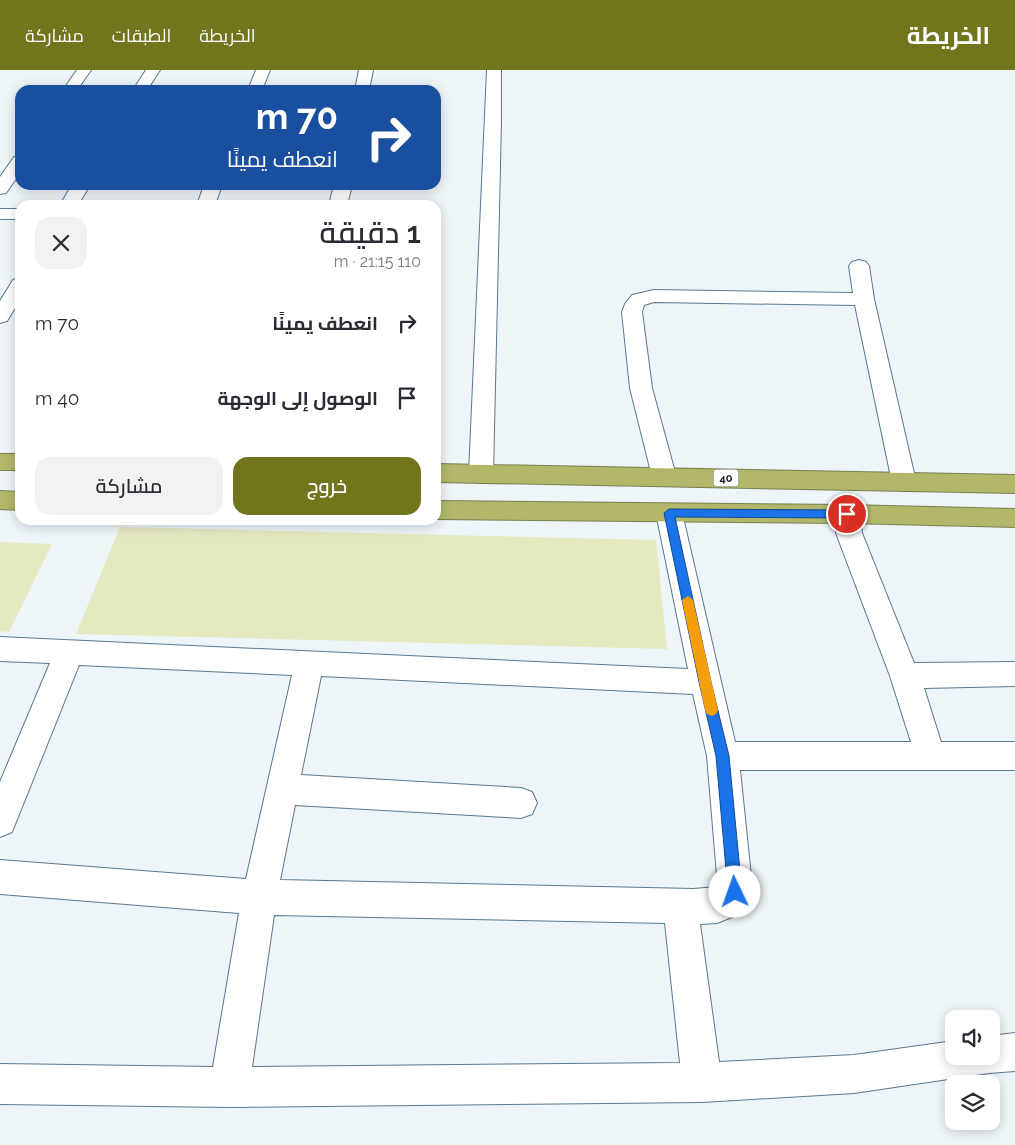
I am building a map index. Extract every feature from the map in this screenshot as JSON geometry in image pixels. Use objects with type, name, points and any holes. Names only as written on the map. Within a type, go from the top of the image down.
[{"type":"highway","points":[[0,462],[15,462]]},
{"type":"highway","name":"40","points":[[441,473],[1015,484]]},
{"type":"highway","points":[[0,500],[15,501]]},
{"type":"highway","points":[[441,510],[847,514],[1015,518]]},
{"type":"street","points":[[74,85],[84,70]]},
{"type":"street","points":[[143,85],[153,70]]},
{"type":"street","points":[[257,85],[264,70]]},
{"type":"street","points":[[363,85],[366,70]]},
{"type":"street","points":[[481,474],[481,396],[494,70]]},
{"type":"street","points":[[0,189],[15,168]]},
{"type":"street","points":[[0,214],[15,214]]},
{"type":"street","points":[[859,266],[864,300],[904,482]]},
{"type":"street","points":[[0,317],[15,292]]},
{"type":"street","points":[[664,476],[641,388],[632,312],[633,305],[639,298],[654,296],[864,300]]},
{"type":"street","points":[[0,876],[259,897],[680,906],[714,906],[725,903],[732,899],[735,892],[723,756],[705,682],[669,513]]},
{"type":"street","points":[[847,514],[849,533],[905,676],[931,756]]},
{"type":"street","points":[[0,648],[705,682]]},
{"type":"street","points":[[0,821],[70,651]]},
{"type":"street","points":[[229,1087],[259,897],[309,663]]},
{"type":"street","points":[[905,676],[1015,674]]},
{"type":"street","points":[[723,756],[1015,756]]},
{"type":"street","points":[[281,789],[521,803]]},
{"type":"street","points":[[680,906],[702,1082]]},
{"type":"street","points":[[1000,1054],[1015,1052]]},
{"type":"street","points":[[0,1084],[229,1087],[702,1082],[854,1074],[945,1061]]},
{"type":"green space","points":[[120,527],[656,540],[667,649],[76,634]]},
{"type":"green space","points":[[0,542],[52,544],[9,632],[0,631]]},
{"type":"slow traffic","points":[[688,600],[712,710]]},
{"type":"route","points":[[735,892],[723,756],[705,682],[669,513],[847,514]]}]
